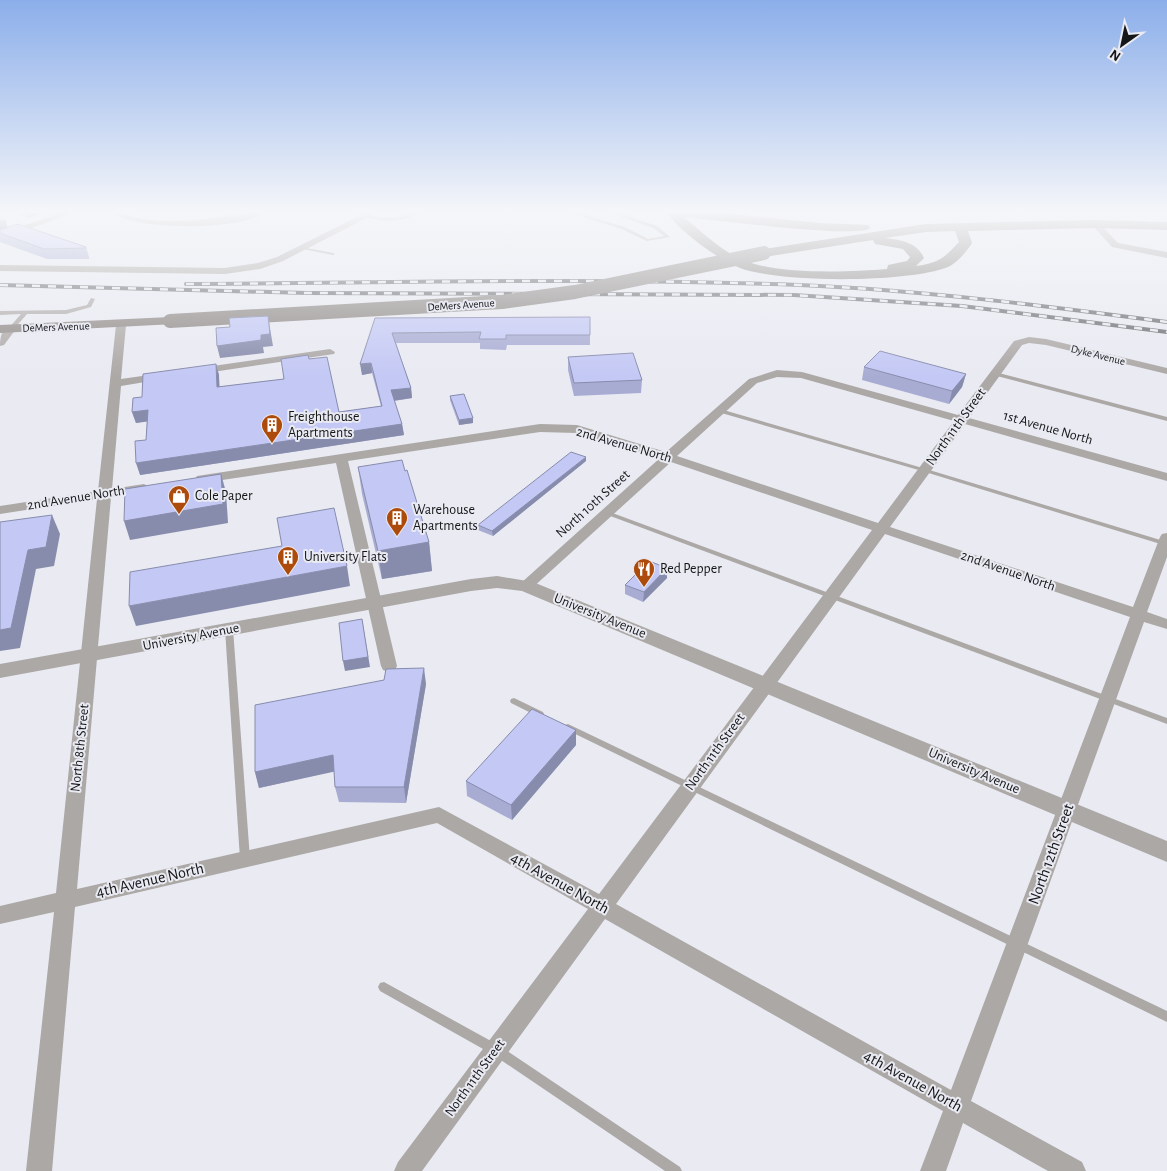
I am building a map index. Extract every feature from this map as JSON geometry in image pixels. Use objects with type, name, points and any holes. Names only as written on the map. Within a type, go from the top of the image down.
[{"type":"main road","name":"DeMers Avenue","points":[[6,329],[502,302],[575,292],[693,268]]},
{"type":"main road","points":[[755,268],[788,274],[897,273],[930,268]]},
{"type":"main road","points":[[830,274],[900,268]]},
{"type":"street","points":[[0,268],[215,271],[251,268]]},
{"type":"street","name":"North 8th Street","points":[[39,1171],[121,324]]},
{"type":"street","points":[[0,343],[6,329]]},
{"type":"street","name":"Dyke Avenue","points":[[1028,340],[1046,342],[1167,371]]},
{"type":"street","name":"North 11th Street","points":[[407,1171],[961,419],[1018,343],[1028,340]]},
{"type":"street","points":[[115,383],[330,352]]},
{"type":"street","name":"North 10th Street","points":[[526,586],[753,381],[775,373]]},
{"type":"street","name":"1st Avenue North","points":[[775,373],[802,375],[1167,477]]},
{"type":"street","name":"2nd Avenue North","points":[[190,481],[540,428],[559,428],[593,433],[1167,624]]},
{"type":"street","points":[[341,458],[376,602],[389,666]]},
{"type":"street","name":"2nd Avenue North","points":[[0,510],[161,485]]},
{"type":"street","name":"North 12th Street","points":[[933,1171],[1166,541]]},
{"type":"street","name":"University Avenue","points":[[0,671],[470,585],[497,582],[526,586],[1167,852]]},
{"type":"street","name":"4th Avenue North","points":[[0,914],[439,815],[1073,1171]]},
{"type":"lane","points":[[0,313],[66,312],[89,306],[93,300]]},
{"type":"lane","points":[[6,329],[25,313]]},
{"type":"lane","points":[[995,374],[1167,419]]},
{"type":"lane","points":[[720,411],[1166,541]]},
{"type":"lane","points":[[608,513],[1167,721]]},
{"type":"lane","points":[[230,629],[245,859]]},
{"type":"lane","points":[[514,701],[1167,1017]]},
{"type":"lane","points":[[384,987],[496,1050],[676,1171]]},
{"type":"building","points":[[268,316],[270,334],[261,335],[261,340],[217,346],[216,328],[230,327],[229,318]]},
{"type":"building","points":[[590,317],[590,335],[506,335],[506,339],[479,339],[481,332],[392,333],[411,388],[391,390],[402,424],[136,463],[135,441],[146,440],[148,410],[132,412],[133,398],[142,397],[143,374],[216,364],[217,387],[284,379],[281,359],[308,355],[309,359],[327,357],[339,412],[382,406],[371,363],[360,364],[375,318]]},
{"type":"building","points":[[880,351],[966,374],[952,391],[864,367]]},
{"type":"building","points":[[633,353],[642,380],[574,383],[568,357]]},
{"type":"building","points":[[464,394],[473,418],[459,420],[450,396]]},
{"type":"building","points":[[571,452],[586,457],[492,531],[478,525]]},
{"type":"building","name":"Warehouse Apartments","points":[[402,460],[405,471],[407,470],[429,542],[378,551],[358,467]]},
{"type":"building","points":[[221,474],[223,504],[124,521],[125,489]]},
{"type":"building","points":[[334,508],[347,566],[129,606],[130,572],[282,546],[277,518]]},
{"type":"building","points":[[52,515],[46,547],[28,550],[11,628],[0,630],[0,522]]},
{"type":"building","points":[[649,561],[667,568],[644,592],[625,585]]},
{"type":"building","points":[[362,619],[368,657],[343,661],[339,623]]},
{"type":"building","points":[[424,668],[404,787],[335,787],[333,755],[255,772],[255,705],[384,680],[386,669]]},
{"type":"building","points":[[532,709],[576,730],[511,805],[466,781]]},
{"type":"railway","points":[[186,284],[646,281],[799,285],[937,295],[1167,322]]},
{"type":"railway","points":[[0,285],[307,293],[794,295],[962,306],[1167,332]]},
{"type":"place","name":"Freighthouse Apartments","points":[[272,444]]},
{"type":"place","name":"Cole Paper","points":[[179,515]]},
{"type":"place","name":"Warehouse Apartments","points":[[397,537]]},
{"type":"place","name":"University Flats","points":[[288,576]]},
{"type":"place","name":"Red Pepper","points":[[644,588]]}]
